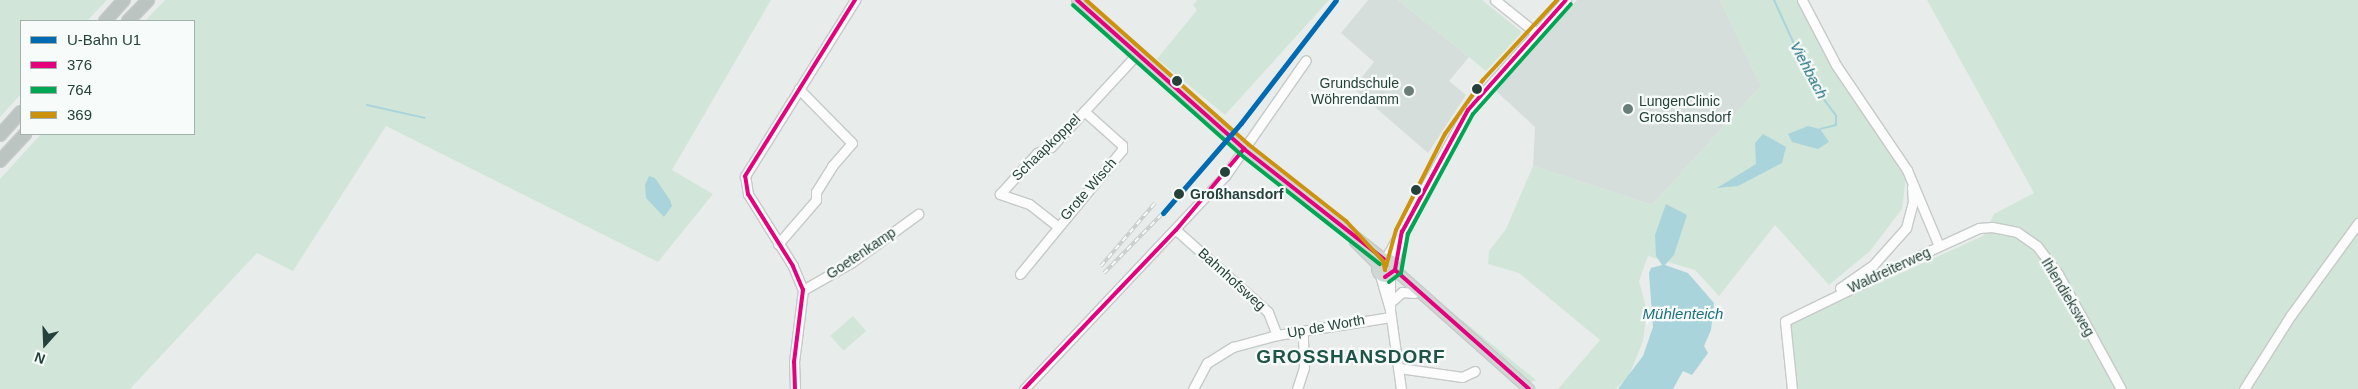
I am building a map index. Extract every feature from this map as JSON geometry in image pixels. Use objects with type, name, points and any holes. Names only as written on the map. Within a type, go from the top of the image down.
[{"type":"highway","points":[[106,20],[124,0]]},
{"type":"highway","points":[[129,20],[148,0]]},
{"type":"highway","points":[[0,135],[20,113]]},
{"type":"highway","points":[[0,161],[24,135]]},
{"type":"main road","points":[[1077,0],[1244,149],[1342,226],[1414,293],[1426,301]]},
{"type":"main road","points":[[1387,268],[1529,389]]},
{"type":"street","points":[[795,389],[794,362],[803,290],[752,202],[744,182],[748,168],[855,0]]},
{"type":"street","points":[[1495,0],[1536,33]]},
{"type":"street","points":[[1401,389],[1387,268],[1402,232],[1468,110],[1566,0]]},
{"type":"street","name":"Waldreiterweg","points":[[1802,0],[1836,65],[1907,170],[1939,246],[1819,303]]},
{"type":"street","name":"Schaapkoppel","points":[[1056,225],[1029,204],[1000,194],[1037,152],[1051,147],[1137,54]]},
{"type":"street","points":[[1026,388],[1176,230],[1244,149],[1252,133],[1306,60]]},
{"type":"street","points":[[778,244],[816,200],[816,192],[832,166],[852,143],[799,89]]},
{"type":"street","name":"Grote Wisch","points":[[1020,274],[1056,225],[1122,150],[1122,145],[1084,110]]},
{"type":"street","name":"Waldreiterweg","points":[[1792,389],[1783,325],[1819,303],[1873,264],[1906,228],[1913,202],[1907,170]]},
{"type":"street","name":"Goetenkamp","points":[[803,290],[852,262],[918,214]]},
{"type":"street","points":[[2244,389],[2291,315],[2358,223]]},
{"type":"street","name":"Ihlendieksweg","points":[[1939,246],[1979,228],[1992,227],[2016,232],[2037,246],[2058,274],[2121,389]]},
{"type":"street","name":"Bahnhofsweg","points":[[1176,230],[1268,312],[1277,335]]},
{"type":"street","name":"Up de Worth","points":[[1193,389],[1206,363],[1223,352],[1277,335],[1303,331],[1391,309],[1402,292],[1414,293]]},
{"type":"street","points":[[1297,389],[1304,368],[1303,331]]},
{"type":"street","points":[[1399,368],[1462,377],[1475,371]]},
{"type":"shaded area","name":"Grundschule Wöhrendamm","points":[[1368,0],[1398,0],[1469,57],[1449,81],[1466,95],[1428,153],[1353,88],[1374,62],[1341,33]]},
{"type":"shaded area","name":"LungenClinic Grosshansdorf","points":[[1577,0],[1720,0],[1761,86],[1652,205],[1533,166],[1535,127],[1495,90]]},
{"type":"green space","points":[[0,0],[107,0],[88,20],[20,20],[20,95],[0,117]]},
{"type":"green space","points":[[165,0],[771,0],[672,170],[713,194],[658,262],[386,126],[293,271],[257,253],[130,389],[0,389],[0,179],[40,135],[195,135],[195,20],[146,20]]},
{"type":"green space","points":[[1197,0],[1329,0],[1225,115],[1157,59],[1197,10],[1193,5]]},
{"type":"green space","points":[[1398,0],[1482,0],[1522,32],[1486,71]]},
{"type":"green space","points":[[1720,0],[1802,0],[1907,170],[1902,209],[1870,251],[1829,285],[1775,225],[1719,296],[1695,270],[1648,256],[1639,281],[1647,311],[1643,341],[1628,378],[1615,389],[1558,389],[1600,340],[1519,273],[1488,264],[1489,251],[1506,229],[1533,166],[1652,205],[1761,86]]},
{"type":"green space","points":[[1927,0],[2358,0],[2358,389],[1796,389],[1788,324],[1983,236],[1994,214],[2034,193]]},
{"type":"green space","points":[[853,316],[866,331],[843,351],[830,336]]},
{"type":"green space","points":[[1462,320],[1536,380],[1529,383],[1461,324]]},
{"type":"water","points":[[1808,126],[1820,129],[1829,142],[1818,149],[1792,142],[1788,134]]},
{"type":"water","points":[[1763,134],[1786,147],[1782,163],[1738,186],[1717,188],[1756,164],[1755,143]]},
{"type":"water","points":[[649,176],[655,178],[670,200],[672,206],[664,217],[646,198],[645,185]]},
{"type":"water","name":"Mühlenteich","points":[[1666,204],[1687,215],[1674,255],[1665,265],[1688,273],[1714,303],[1711,330],[1704,346],[1708,353],[1692,375],[1683,371],[1673,389],[1618,389],[1643,356],[1653,327],[1649,273],[1651,268],[1662,265],[1656,256],[1655,235]]},
{"type":"waterway","name":"Viehbach","points":[[1774,0],[1813,85],[1836,116],[1836,125],[1820,129]]},
{"type":"waterway","points":[[367,105],[425,118]]},
{"type":"railway","points":[[1101,266],[1155,203]]},
{"type":"railway","points":[[1104,273],[1163,213]]},
{"type":"metro line","name":"U1","points":[[1163,213],[1241,123],[1336,0]]},
{"type":"transit line","name":"376","points":[[795,389],[794,362],[803,290],[793,266],[748,194],[745,176],[855,0]]},
{"type":"transit line","name":"376","points":[[1077,0],[1244,149],[1384,259]]},
{"type":"transit line","name":"369","points":[[1086,0],[1248,144],[1346,221],[1383,261],[1385,270],[1396,230],[1445,134],[1483,80],[1557,0]]},
{"type":"transit line","name":"376","points":[[1385,277],[1395,270],[1402,232],[1468,110],[1566,0]]},
{"type":"transit line","name":"764","points":[[1389,282],[1401,273],[1408,234],[1473,114],[1571,4]]},
{"type":"transit line","name":"764","points":[[1073,5],[1240,154],[1380,264]]},
{"type":"transit line","name":"376","points":[[1024,389],[1176,230],[1244,149]]},
{"type":"transit line","name":"376","points":[[1395,270],[1529,389]]},
{"type":"place","name":"Grundschule Wöhrendamm","points":[[1409,91]]},
{"type":"place","name":"LungenClinic Grosshansdorf","points":[[1628,109]]},
{"type":"place","name":"Großhansdorf","points":[[1179,194]]},
{"type":"district","name":"GROSSHANSDORF","points":[[1351,357]]}]
